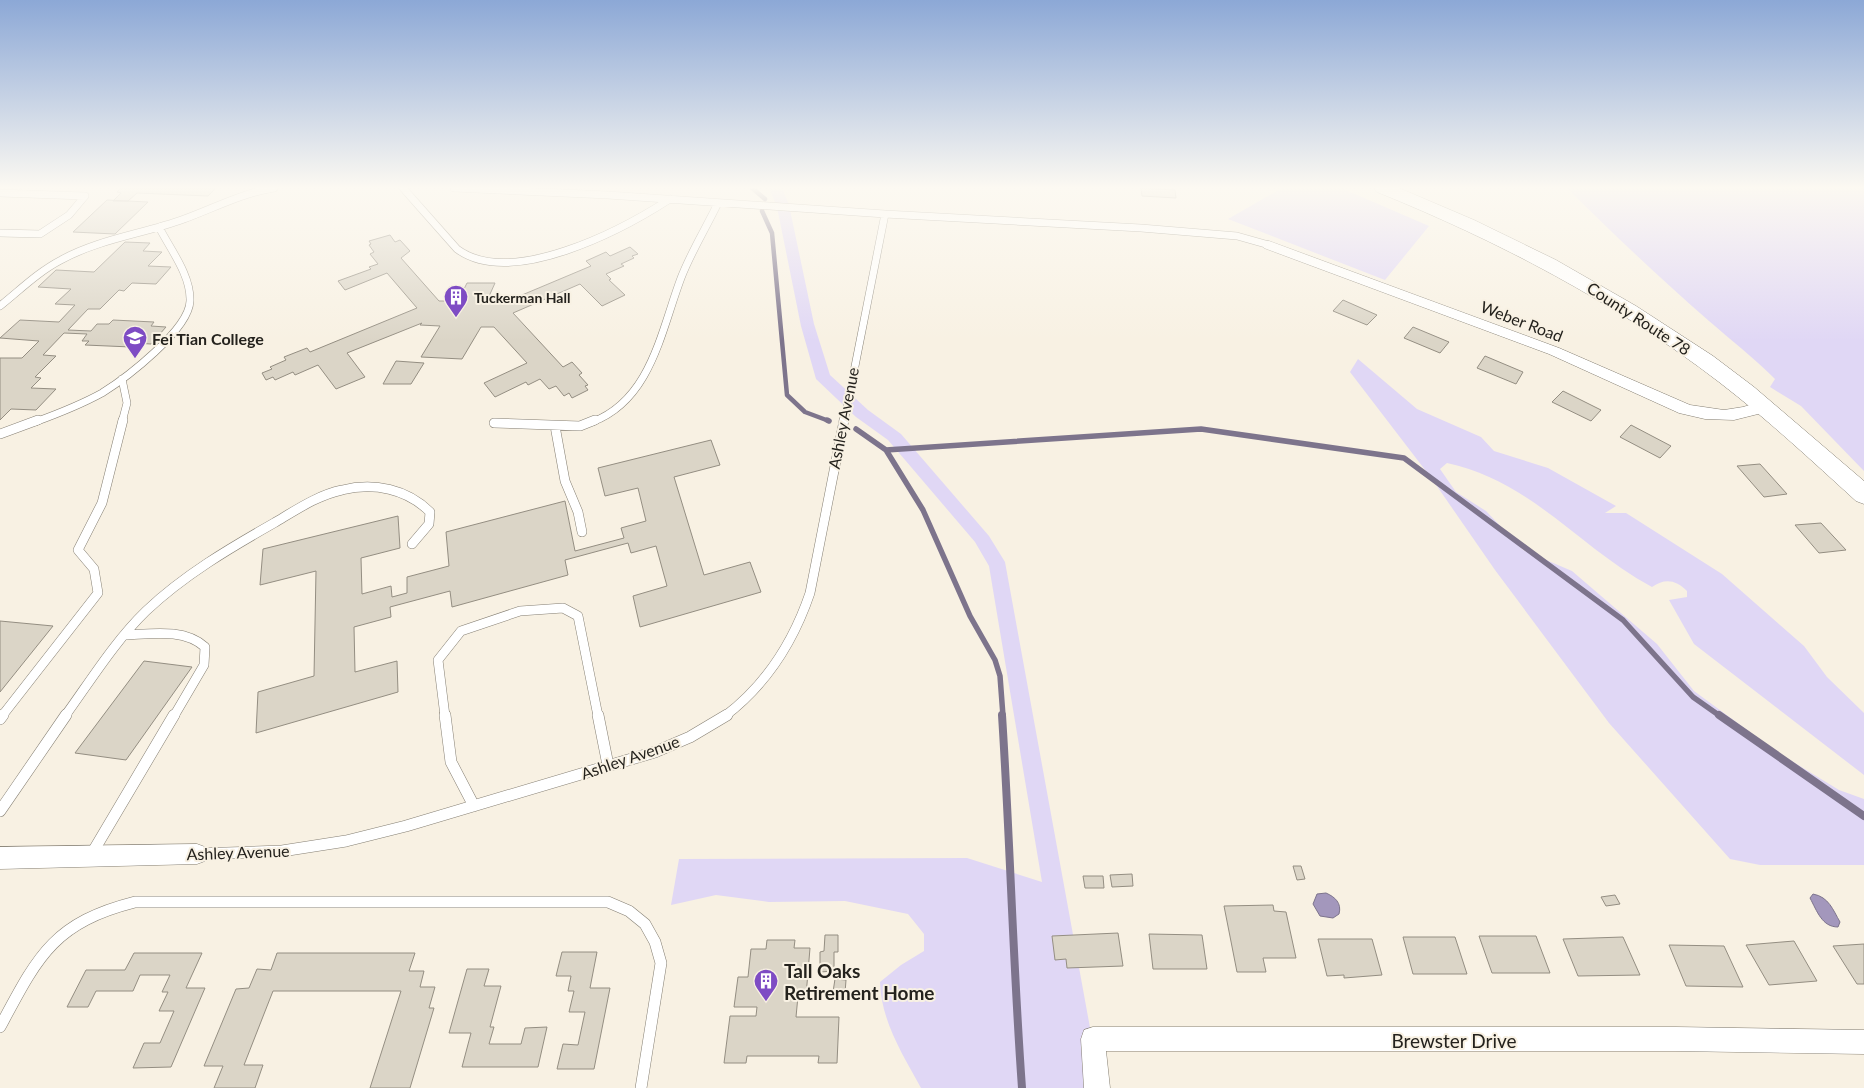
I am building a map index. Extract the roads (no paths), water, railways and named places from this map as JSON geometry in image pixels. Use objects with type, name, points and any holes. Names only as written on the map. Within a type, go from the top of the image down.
[{"type":"street","name":"County Route 78","points":[[1501,239],[1563,270],[1638,315],[1707,362],[1763,406],[1864,495]]},
{"type":"street","name":"Weber Road","points":[[1269,245],[1554,351],[1685,409],[1707,415],[1727,417],[1746,413],[1763,406]]},
{"type":"street","name":"Ashley Avenue","points":[[0,858],[197,854]]},
{"type":"street","name":"Brewster Drive","points":[[1098,1088],[1093,1040],[1676,1039],[1864,1042]]},
{"type":"lane","points":[[0,306],[24,284],[70,255],[116,239]]},
{"type":"lane","points":[[0,434],[101,393],[133,371],[178,329],[190,302],[187,281],[165,239]]},
{"type":"lane","points":[[449,239],[466,256],[487,263],[530,260],[574,247],[593,239]]},
{"type":"lane","points":[[494,423],[580,426],[614,412],[631,396],[647,374],[681,277],[700,239]]},
{"type":"lane","name":"Ashley Avenue","points":[[197,854],[269,853],[311,848],[357,839],[474,806],[673,745],[707,728],[735,708],[770,672],[786,652],[797,630],[810,593],[880,239]]},
{"type":"lane","points":[[1247,239],[1269,245]]},
{"type":"lane","points":[[0,719],[98,593],[99,578],[93,565],[78,550],[102,503],[127,403],[122,379]]},
{"type":"lane","points":[[555,426],[566,481],[578,512],[582,532]]},
{"type":"lane","points":[[0,811],[27,768],[125,635],[147,610],[194,572],[239,542],[312,501],[350,488],[393,489],[421,502],[430,512],[429,524],[412,544]]},
{"type":"lane","points":[[474,806],[451,762],[438,660],[461,631],[520,611],[563,608],[578,616],[608,766]]},
{"type":"lane","points":[[90,857],[204,665],[205,647],[200,640],[167,634],[125,635]]},
{"type":"lane","points":[[0,1027],[44,950],[65,931],[109,907],[134,902],[608,902],[625,907],[639,917],[651,932],[659,950],[661,963],[641,1088]]},
{"type":"waterway","points":[[773,239],[787,395],[805,412],[829,421],[827,420]]},
{"type":"waterway","points":[[856,429],[886,450]]},
{"type":"waterway","points":[[886,450],[1201,429],[1404,458],[1623,620],[1693,697],[1720,716]]},
{"type":"waterway","points":[[886,450],[923,510],[970,616],[995,660],[1000,676],[1003,716]]},
{"type":"waterway","points":[[1002,715],[1022,1088]]},
{"type":"waterway","points":[[1719,715],[1864,816]]},
{"type":"place","name":"Tuckerman Hall","points":[[456,318]]},
{"type":"place","name":"Fei Tian College","points":[[135,359]]},
{"type":"place","name":"Tall Oaks Retirement Home","points":[[766,1002]]}]
